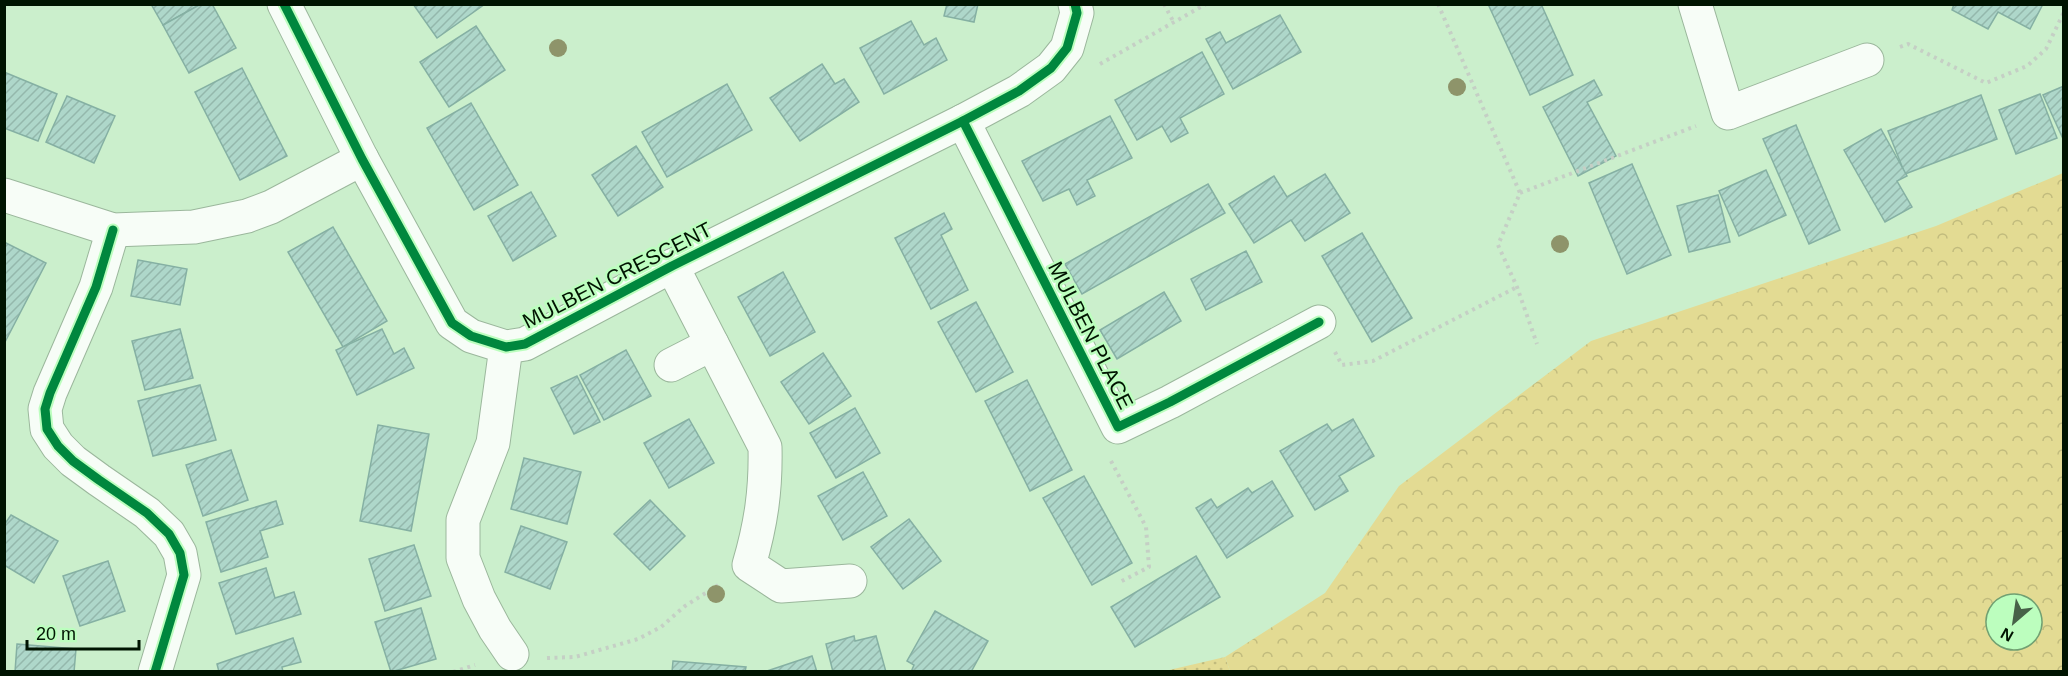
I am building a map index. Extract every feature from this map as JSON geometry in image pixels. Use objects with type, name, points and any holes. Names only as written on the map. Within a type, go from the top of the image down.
[{"type":"street","name":"MULBEN CRESCENT","points":[[284,4],[362,159],[452,323],[471,336],[506,347],[525,344],[672,266],[1019,91],[1052,68],[1067,48],[1077,13],[1075,4]]},
{"type":"street","points":[[1695,4],[1728,113],[1867,60]]},
{"type":"street","name":"MULBEN PLACE","points":[[963,121],[1118,427],[1170,402],[1320,322]]},
{"type":"street","points":[[4,195],[113,230],[194,227],[247,216],[271,207],[362,159]]},
{"type":"street","points":[[113,230],[96,286],[45,409],[47,429],[58,446],[73,461],[147,513],[169,534],[180,553],[184,575],[155,672]]},
{"type":"street","name":"MULBEN CRESCENT","points":[[672,266],[765,447],[766,478],[760,527],[749,565]]},
{"type":"street","points":[[671,365],[712,344]]},
{"type":"street","name":"MULBEN CRESCENT","points":[[506,347],[493,443],[463,520],[463,558],[479,599],[512,654]]},
{"type":"street","points":[[749,565],[781,586],[850,581]]},
{"type":"path","points":[[1164,4],[1173,21]]},
{"type":"path","points":[[1052,68],[1071,82],[1206,4]]},
{"type":"path","points":[[1438,4],[1520,193]]},
{"type":"path","points":[[1867,60],[1908,44],[1986,83],[2027,66],[2046,49],[2064,12]]},
{"type":"path","points":[[1537,345],[1518,287],[1498,245],[1520,193],[1728,113]]},
{"type":"path","points":[[1320,322],[1342,365],[1373,360],[1518,287]]},
{"type":"path","points":[[1118,427],[1108,456],[1146,526],[1149,567],[1118,584]]},
{"type":"path","points":[[512,654],[547,658],[575,657],[638,639],[661,627],[685,606],[749,565]]},
{"type":"green space","points":[[2063,173],[2063,671],[1230,671],[1225,657],[1325,593],[1399,486],[1591,341],[1936,226]]},
{"type":"green space","points":[[1225,657],[1230,671],[1165,671]]},
{"type":"building","points":[[151,4],[201,4],[163,25]]},
{"type":"building","points":[[201,4],[212,4],[236,48],[189,73],[163,25]]},
{"type":"building","points":[[413,4],[485,4],[437,38]]},
{"type":"building","points":[[947,4],[978,4],[974,22],[944,16]]},
{"type":"building","points":[[1488,4],[1541,4],[1573,75],[1530,95]]},
{"type":"building","points":[[1954,4],[2043,4],[2030,29],[1998,12],[1988,29],[1952,10]]},
{"type":"building","points":[[1280,15],[1301,52],[1233,89],[1206,39],[1220,32],[1226,43]]},
{"type":"building","points":[[911,21],[924,45],[936,38],[947,60],[884,94],[860,48]]},
{"type":"building","points":[[476,26],[505,70],[449,107],[420,62]]},
{"type":"building","points":[[1202,52],[1224,94],[1180,118],[1188,133],[1171,142],[1162,126],[1137,140],[1115,100]]},
{"type":"building","points":[[822,64],[835,84],[844,79],[859,102],[800,141],[770,98]]},
{"type":"building","points":[[242,68],[287,156],[240,180],[195,92]]},
{"type":"building","points":[[4,72],[57,94],[38,141],[4,128]]},
{"type":"building","points":[[1594,80],[1602,95],[1587,102],[1616,156],[1578,176],[1543,107]]},
{"type":"building","points":[[727,84],[752,130],[667,177],[642,132]]},
{"type":"building","points":[[2064,86],[2064,141],[2043,95]]},
{"type":"building","points":[[2040,94],[2057,138],[2016,154],[1999,110]]},
{"type":"building","points":[[1981,95],[1997,139],[1905,174],[1888,131]]},
{"type":"building","points":[[67,96],[115,116],[94,163],[46,142]]},
{"type":"building","points":[[471,103],[518,185],[474,210],[427,128]]},
{"type":"building","points":[[1110,116],[1132,158],[1087,180],[1095,196],[1077,205],[1069,189],[1043,201],[1022,161]]},
{"type":"building","points":[[1796,125],[1840,230],[1809,244],[1763,139]]},
{"type":"building","points":[[1881,129],[1907,176],[1897,181],[1912,207],[1885,222],[1844,150]]},
{"type":"building","points":[[636,146],[663,187],[618,216],[592,175]]},
{"type":"building","points":[[1632,164],[1671,255],[1627,274],[1589,183]]},
{"type":"building","points":[[1766,170],[1786,215],[1739,236],[1719,191]]},
{"type":"building","points":[[1325,174],[1350,213],[1305,241],[1291,220],[1254,243],[1229,204],[1274,176],[1287,197]]},
{"type":"building","points":[[1208,184],[1225,213],[1082,294],[1065,264]]},
{"type":"building","points":[[531,192],[556,236],[513,261],[488,216]]},
{"type":"building","points":[[1718,195],[1730,242],[1689,252],[1677,206]]},
{"type":"building","points":[[944,213],[952,229],[941,235],[968,290],[931,309],[895,238]]},
{"type":"building","points":[[333,227],[387,321],[343,347],[288,252]]},
{"type":"building","points":[[1362,233],[1412,318],[1372,342],[1322,256]]},
{"type":"building","points":[[4,242],[46,263],[4,344]]},
{"type":"building","points":[[1246,251],[1262,282],[1206,310],[1191,279]]},
{"type":"building","points":[[138,260],[187,269],[180,305],[131,296]]},
{"type":"building","points":[[783,272],[815,332],[770,356],[738,297]]},
{"type":"building","points":[[1164,292],[1181,321],[1117,359],[1100,330]]},
{"type":"building","points":[[976,302],[1013,372],[976,392],[938,322]]},
{"type":"building","points":[[180,329],[193,378],[145,390],[132,341]]},
{"type":"building","points":[[382,329],[394,354],[404,348],[414,368],[357,395],[336,350]]},
{"type":"building","points":[[626,350],[651,396],[604,420],[580,375]]},
{"type":"building","points":[[823,353],[851,396],[809,424],[781,382]]},
{"type":"building","points":[[577,376],[600,422],[574,434],[551,388]]},
{"type":"building","points":[[1027,380],[1072,470],[1030,491],[985,401]]},
{"type":"building","points":[[200,385],[216,440],[153,456],[138,401]]},
{"type":"building","points":[[855,408],[880,453],[836,478],[810,433]]},
{"type":"building","points":[[689,419],[714,463],[669,488],[644,443]]},
{"type":"building","points":[[1353,419],[1374,456],[1339,476],[1348,491],[1315,510],[1280,451],[1327,424],[1332,431]]},
{"type":"building","points":[[378,425],[429,434],[411,531],[360,521]]},
{"type":"building","points":[[231,450],[248,500],[203,516],[186,465]]},
{"type":"building","points":[[524,458],[581,472],[567,524],[511,509]]},
{"type":"building","points":[[863,472],[887,516],[843,540],[818,496]]},
{"type":"building","points":[[1084,476],[1132,563],[1092,585],[1043,498]]},
{"type":"building","points":[[1272,481],[1293,516],[1227,558],[1196,508],[1211,499],[1217,508],[1248,488],[1252,493]]},
{"type":"building","points":[[650,500],[685,536],[650,570],[614,534]]},
{"type":"building","points":[[276,501],[283,524],[260,531],[268,557],[221,572],[206,522]]},
{"type":"building","points":[[11,515],[58,541],[34,583],[4,565],[4,525]]},
{"type":"building","points":[[909,519],[941,561],[903,589],[871,547]]},
{"type":"building","points":[[521,526],[567,542],[550,589],[505,572]]},
{"type":"building","points":[[414,545],[431,596],[385,611],[369,559]]},
{"type":"building","points":[[1196,556],[1220,597],[1135,647],[1111,607]]},
{"type":"building","points":[[108,561],[125,611],[80,626],[63,576]]},
{"type":"building","points":[[266,568],[275,598],[294,592],[301,614],[236,634],[219,583]]},
{"type":"building","points":[[421,608],[436,659],[391,672],[375,622]]},
{"type":"building","points":[[935,611],[988,641],[971,672],[911,672],[914,665],[907,661]]},
{"type":"building","points":[[854,636],[855,641],[876,636],[886,672],[833,672],[826,644]]},
{"type":"building","points":[[293,638],[301,662],[282,667],[283,672],[219,672],[217,664]]},
{"type":"building","points":[[17,644],[76,649],[74,672],[15,672]]},
{"type":"building","points":[[812,656],[817,672],[764,672]]},
{"type":"building","points":[[673,661],[746,667],[745,672],[672,672]]},
{"type":"cycle path","points":[[284,4],[362,159],[452,323],[471,336],[506,347],[525,344],[672,266],[1019,91],[1051,68],[1067,48],[1077,13],[1075,4]]},
{"type":"cycle path","points":[[963,121],[1118,427],[1170,402],[1319,322]]},
{"type":"cycle path","points":[[113,230],[96,287],[45,409],[47,429],[58,446],[73,461],[147,513],[169,534],[180,553],[184,575],[155,672]]}]
